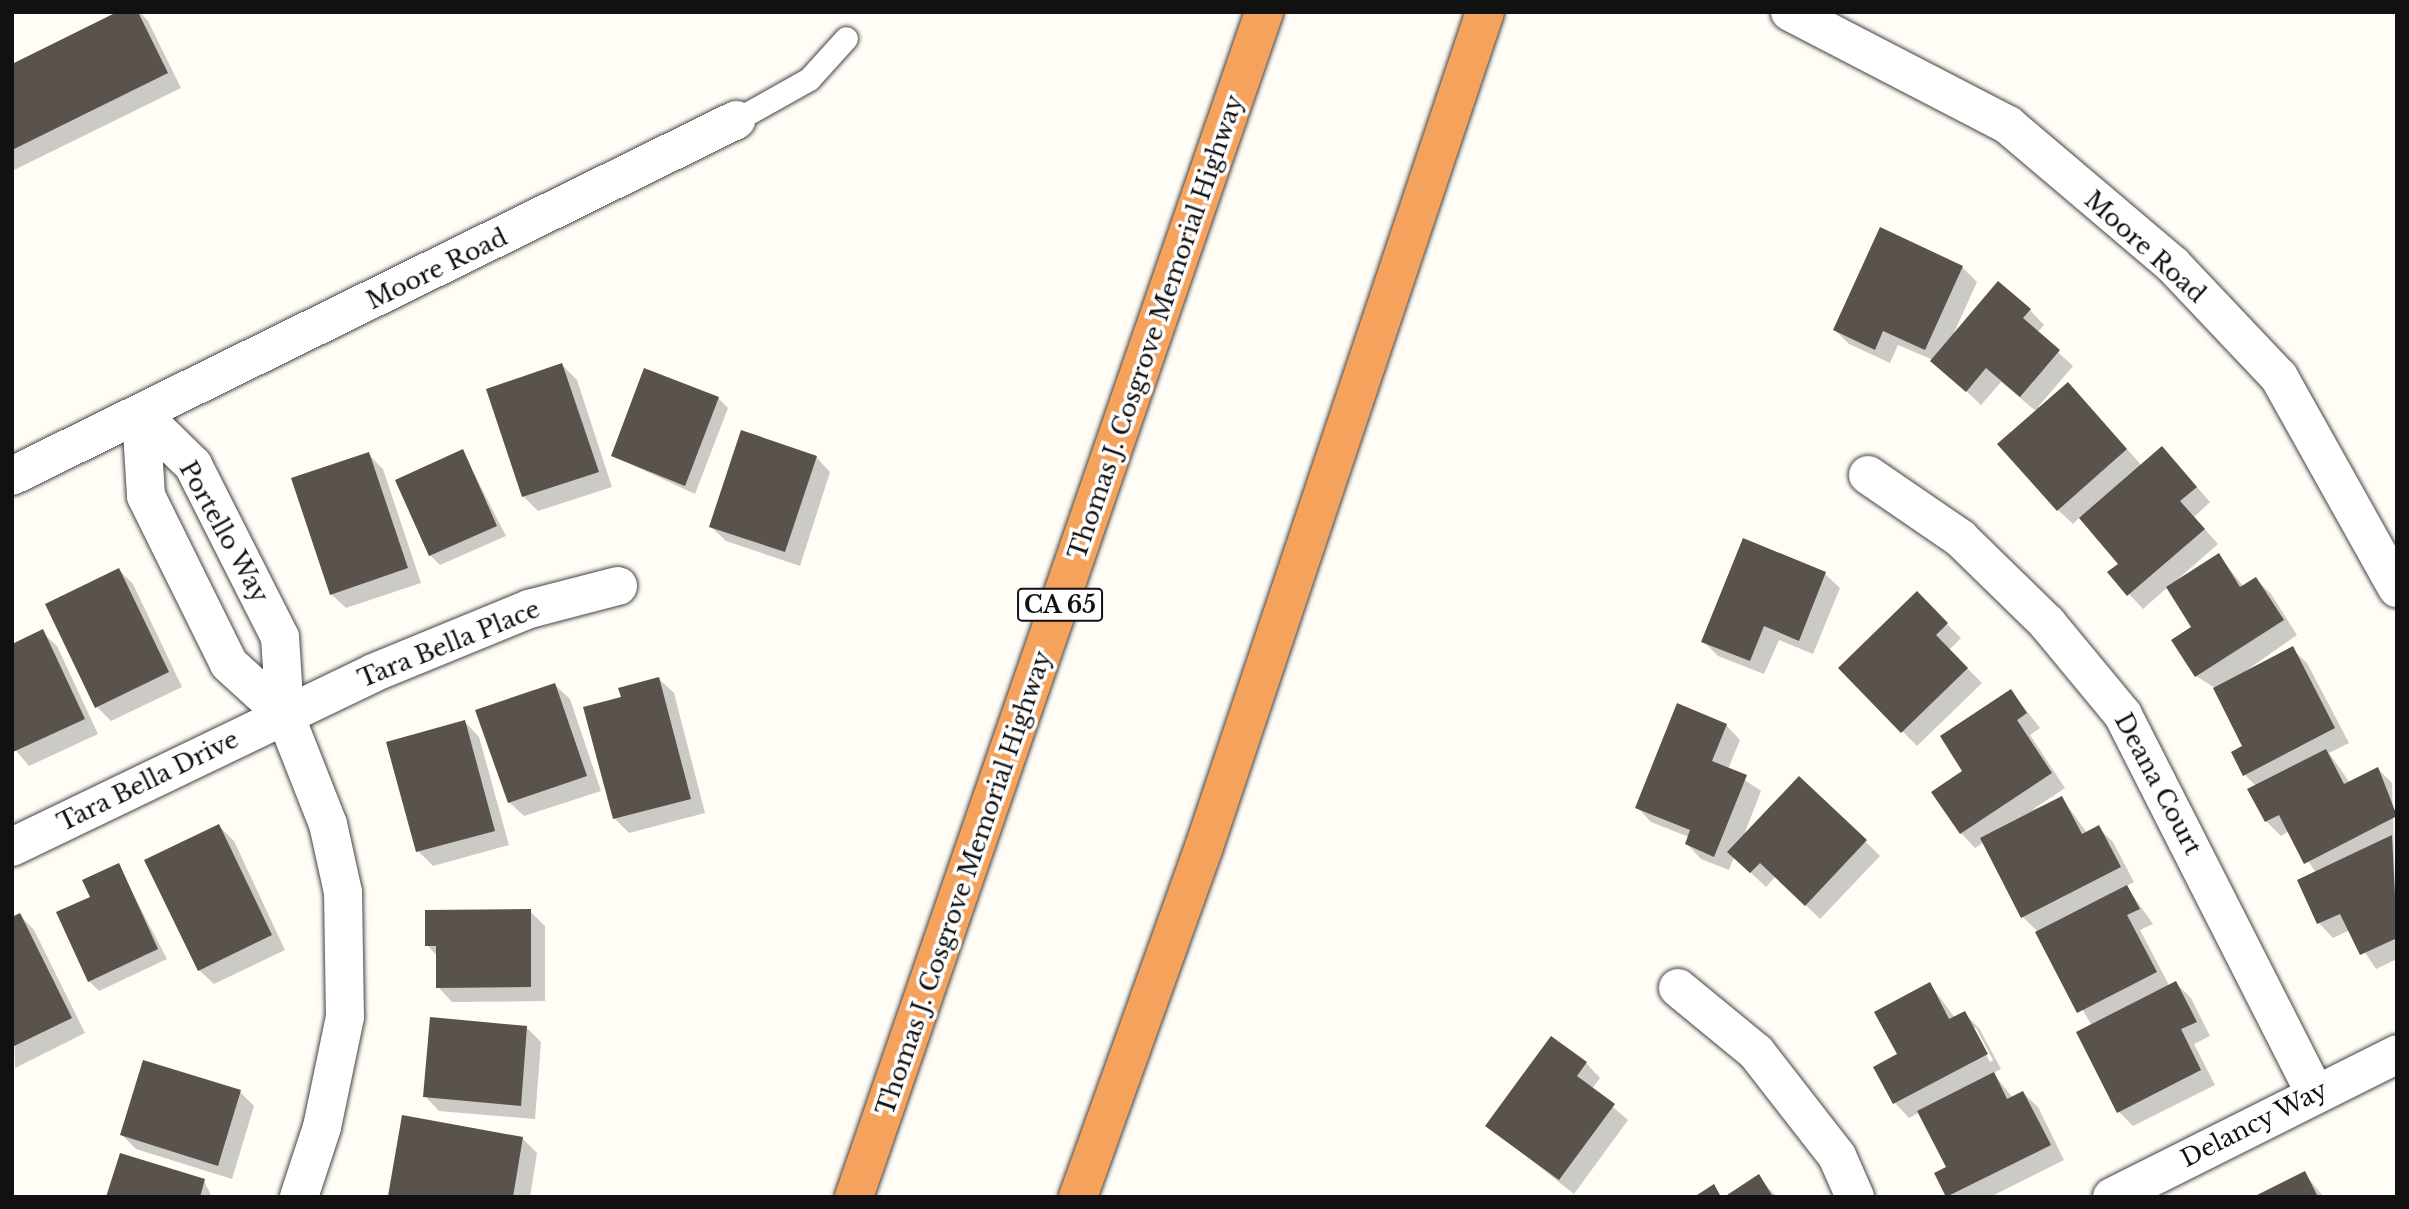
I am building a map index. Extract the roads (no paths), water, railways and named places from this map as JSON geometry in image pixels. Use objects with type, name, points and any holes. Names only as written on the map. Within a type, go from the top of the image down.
[{"type":"highway","name":"Thomas J. Cosgrove Memorial Highway","points":[[854,1197],[1264,12]]},
{"type":"highway","points":[[1079,1197],[1204,847],[1485,12]]},
{"type":"street","name":"Moore Road","points":[[1790,12],[2008,125],[2173,265],[2279,377],[2397,588]]},
{"type":"street","name":"Moore Road","points":[[12,476],[736,120]]},
{"type":"street","name":"Portello Way","points":[[141,414],[146,496],[229,664],[285,715]]},
{"type":"street","name":"Portello Way","points":[[141,414],[193,465],[280,637],[285,715],[328,824],[343,892],[346,950],[338,1061],[299,1197]]},
{"type":"street","name":"Deana Court","points":[[1868,475],[1960,538],[2048,623],[2123,715],[2314,1092]]},
{"type":"street","name":"Tara Bella Place","points":[[285,715],[529,609],[618,586]]},
{"type":"street","name":"Tara Bella Drive","points":[[12,847],[285,715]]},
{"type":"street","points":[[1678,988],[1756,1052],[1837,1156],[1855,1197]]},
{"type":"street","name":"Delancy Way","points":[[2112,1197],[2314,1092],[2397,1054]]},
{"type":"lane","name":"Moore Road","points":[[736,120],[809,79],[846,38]]}]
